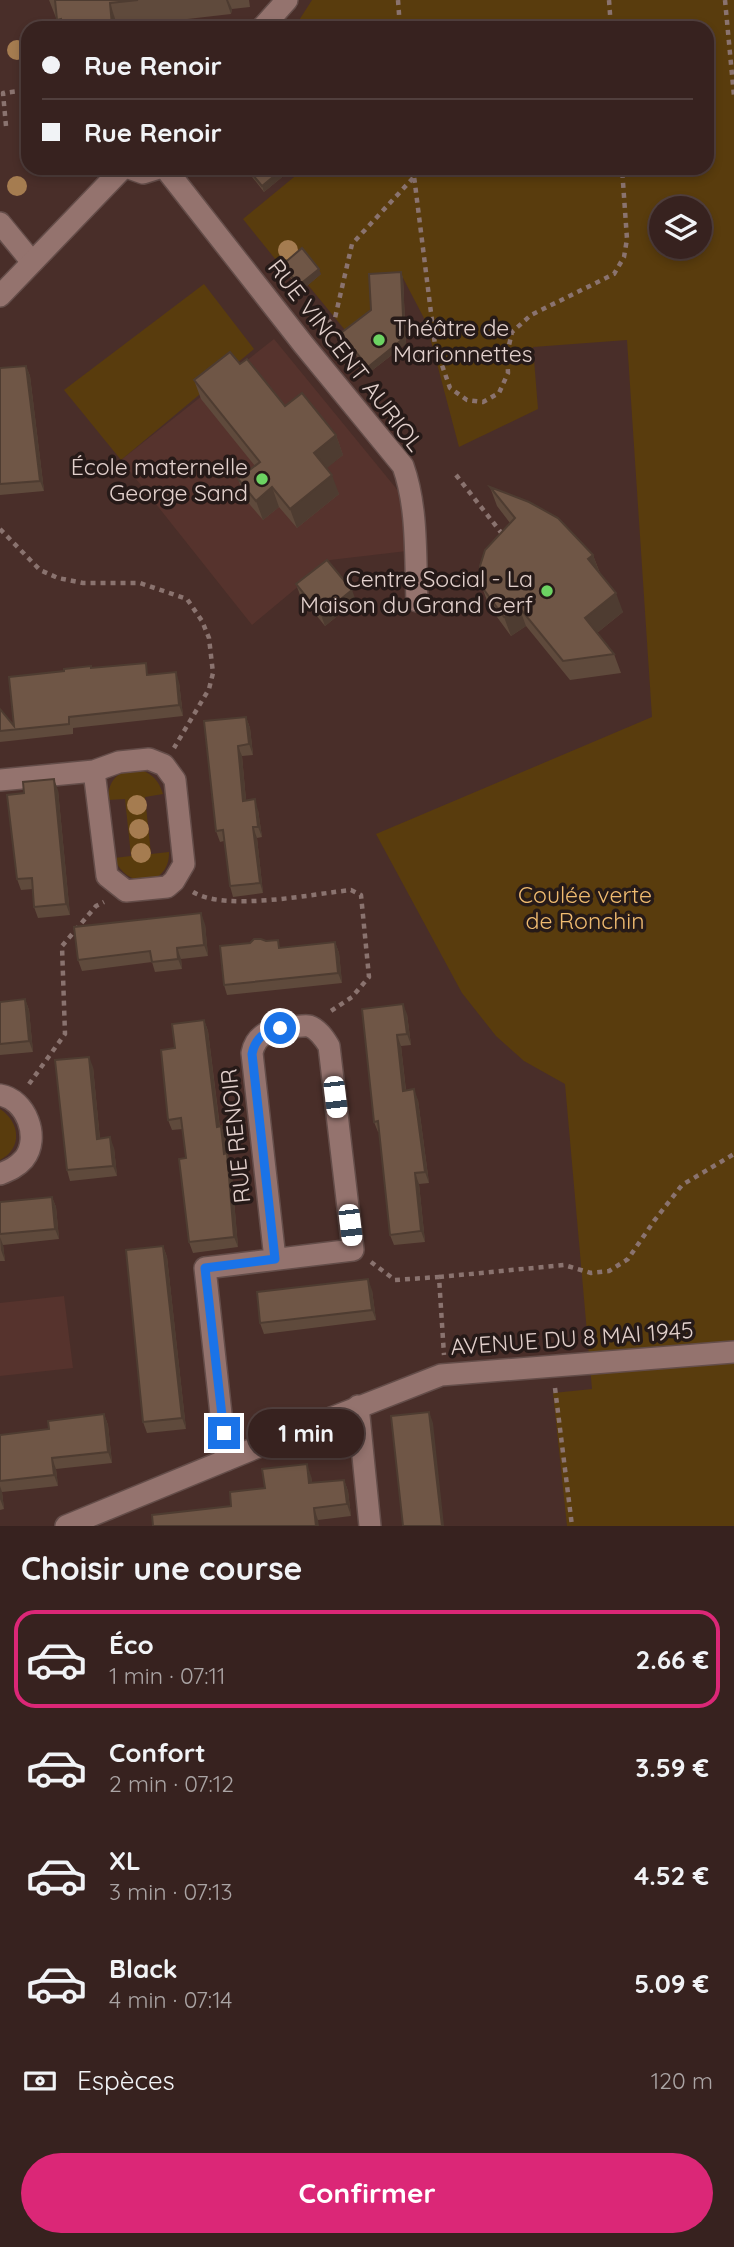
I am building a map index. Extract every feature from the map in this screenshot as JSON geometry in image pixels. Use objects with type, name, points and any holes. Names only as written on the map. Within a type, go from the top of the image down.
[{"type":"street","points":[[268,21],[287,0]]},
{"type":"street","points":[[0,296],[116,175]]},
{"type":"street","name":"RUE VINCENT AURIOL","points":[[170,175],[403,466],[412,508],[417,601]]},
{"type":"street","points":[[0,223],[32,262]]},
{"type":"street","points":[[0,780],[94,771],[119,762],[149,759],[164,765],[175,780],[184,864],[167,887],[126,891],[107,876],[94,771]]},
{"type":"street","points":[[226,1460],[205,1268],[353,1250],[329,1046],[317,1030],[308,1026]]},
{"type":"street","name":"RUE RENOIR","points":[[275,1259],[252,1054],[254,1045],[262,1034],[270,1030],[308,1026]]},
{"type":"street","points":[[0,1174],[14,1168],[26,1156],[31,1142],[29,1122],[24,1111],[7,1097]]},
{"type":"street","name":"AVENUE DU 8 MAI 1945","points":[[66,1526],[358,1406],[445,1374],[734,1353]]},
{"type":"street","points":[[358,1406],[370,1526]]},
{"type":"path","points":[[398,0],[400,21]]},
{"type":"path","points":[[609,0],[610,21]]},
{"type":"path","points":[[726,0],[734,96]]},
{"type":"path","points":[[6,126],[3,93],[21,91]]},
{"type":"path","points":[[414,177],[435,345],[450,388],[467,400],[483,402],[499,393],[509,373],[507,354],[512,332],[531,315],[614,274],[624,257],[627,239],[622,175]]},
{"type":"path","points":[[303,344],[335,318],[352,244],[414,177]]},
{"type":"path","points":[[456,475],[508,541]]},
{"type":"path","points":[[0,529],[40,570],[58,578],[83,583],[140,583],[187,599],[202,621],[209,638],[213,673],[209,689],[164,765]]},
{"type":"path","points":[[174,881],[203,898],[233,902],[351,890],[361,895],[369,977],[352,997],[308,1026]]},
{"type":"path","points":[[7,1097],[39,1073],[65,1034],[62,946],[96,906],[126,891]]},
{"type":"path","points":[[353,1250],[394,1280],[564,1265],[591,1273],[609,1272],[628,1259],[682,1185],[734,1154]]},
{"type":"path","points":[[439,1277],[445,1374]]},
{"type":"path","points":[[552,1365],[572,1526]]},
{"type":"shaded area","name":"École maternelle George Sand","points":[[274,339],[404,498],[407,551],[330,560],[252,625],[121,460]]},
{"type":"shaded area","points":[[64,1296],[73,1368],[0,1376],[0,1303]]},
{"type":"green space","name":"Coulée verte de Ronchin","points":[[312,0],[734,0],[734,1526],[567,1526],[553,1393],[592,1389],[565,1084],[524,1061],[496,1036],[462,993],[376,834],[652,717],[627,340],[533,347],[538,409],[459,447],[426,322],[403,278],[372,280],[373,315],[349,335],[308,285],[321,274],[304,254],[284,270],[243,219],[296,175],[714,175],[714,21],[298,21]]},
{"type":"green space","points":[[204,284],[254,349],[121,460],[64,390]]},
{"type":"green space","points":[[139,769],[155,778],[163,794],[145,797],[151,854],[169,852],[163,872],[156,878],[147,880],[129,876],[120,869],[114,858],[131,856],[125,799],[108,800],[110,786],[116,777],[126,771]]},
{"type":"green space","points":[[0,1109],[12,1121],[16,1135],[13,1149],[0,1160]]},
{"type":"building","points":[[55,0],[138,0],[110,3],[112,21],[57,20]]},
{"type":"building","points":[[253,175],[275,175],[262,186]]},
{"type":"building","points":[[302,248],[319,269],[299,285],[282,265]]},
{"type":"building","points":[[401,272],[404,338],[368,367],[341,333],[371,310],[369,274]]},
{"type":"building","points":[[230,352],[240,364],[247,359],[285,406],[302,393],[336,435],[314,453],[332,475],[290,509],[272,487],[256,501],[238,479],[260,462],[194,380]]},
{"type":"building","points":[[26,366],[40,481],[0,484],[0,368]]},
{"type":"building","name":"Centre Social - La Maison du Grand Cerf","points":[[490,487],[529,502],[558,518],[593,555],[588,559],[616,593],[585,618],[614,654],[563,661],[519,607],[504,617],[482,587],[480,566],[485,550],[515,518]]},
{"type":"building","points":[[327,560],[352,590],[321,615],[296,584]]},
{"type":"building","points":[[146,663],[147,675],[176,672],[179,705],[69,717],[69,724],[0,731],[0,709],[14,726],[9,677],[91,666]]},
{"type":"building","points":[[246,717],[249,744],[238,746],[243,801],[255,799],[258,827],[253,827],[260,883],[230,886],[223,830],[216,831],[204,721]]},
{"type":"building","points":[[54,779],[66,904],[34,907],[32,878],[17,879],[7,795],[24,793],[23,782]]},
{"type":"building","points":[[201,913],[204,945],[177,948],[178,959],[152,962],[150,951],[78,960],[74,927]]},
{"type":"building","points":[[254,939],[278,940],[279,948],[335,942],[338,973],[224,985],[220,946],[250,943]]},
{"type":"building","points":[[25,999],[29,1041],[0,1044],[0,1002]]},
{"type":"building","points":[[403,1004],[407,1034],[397,1035],[403,1091],[414,1089],[425,1172],[415,1173],[421,1231],[390,1235],[378,1121],[374,1122],[362,1009]]},
{"type":"building","points":[[204,1020],[217,1127],[221,1126],[224,1154],[227,1153],[234,1237],[189,1242],[179,1159],[186,1158],[181,1118],[168,1120],[161,1050],[175,1048],[172,1024]]},
{"type":"building","points":[[89,1057],[97,1139],[110,1137],[113,1166],[67,1170],[55,1060]]},
{"type":"building","points":[[52,1197],[55,1229],[0,1234],[0,1202]]},
{"type":"building","points":[[163,1246],[182,1418],[143,1422],[126,1250]]},
{"type":"building","points":[[368,1279],[372,1310],[260,1323],[257,1292]]},
{"type":"building","points":[[429,1412],[442,1526],[403,1526],[391,1416]]},
{"type":"building","points":[[104,1414],[108,1452],[52,1458],[54,1475],[0,1481],[0,1435],[49,1429],[48,1421]]},
{"type":"building","points":[[307,1464],[309,1483],[344,1480],[347,1504],[314,1508],[316,1526],[153,1526],[152,1515],[231,1506],[230,1492],[265,1488],[262,1469]]},
{"type":"place","name":"Théâtre de Marionnettes","points":[[379,340]]},
{"type":"place","name":"École maternelle George Sand","points":[[262,479]]},
{"type":"place","name":"Centre Social - La Maison du Grand Cerf","points":[[547,591]]},
{"type":"route","points":[[224,1433],[205,1268],[275,1259],[252,1054],[254,1045],[262,1034],[280,1028]]}]
